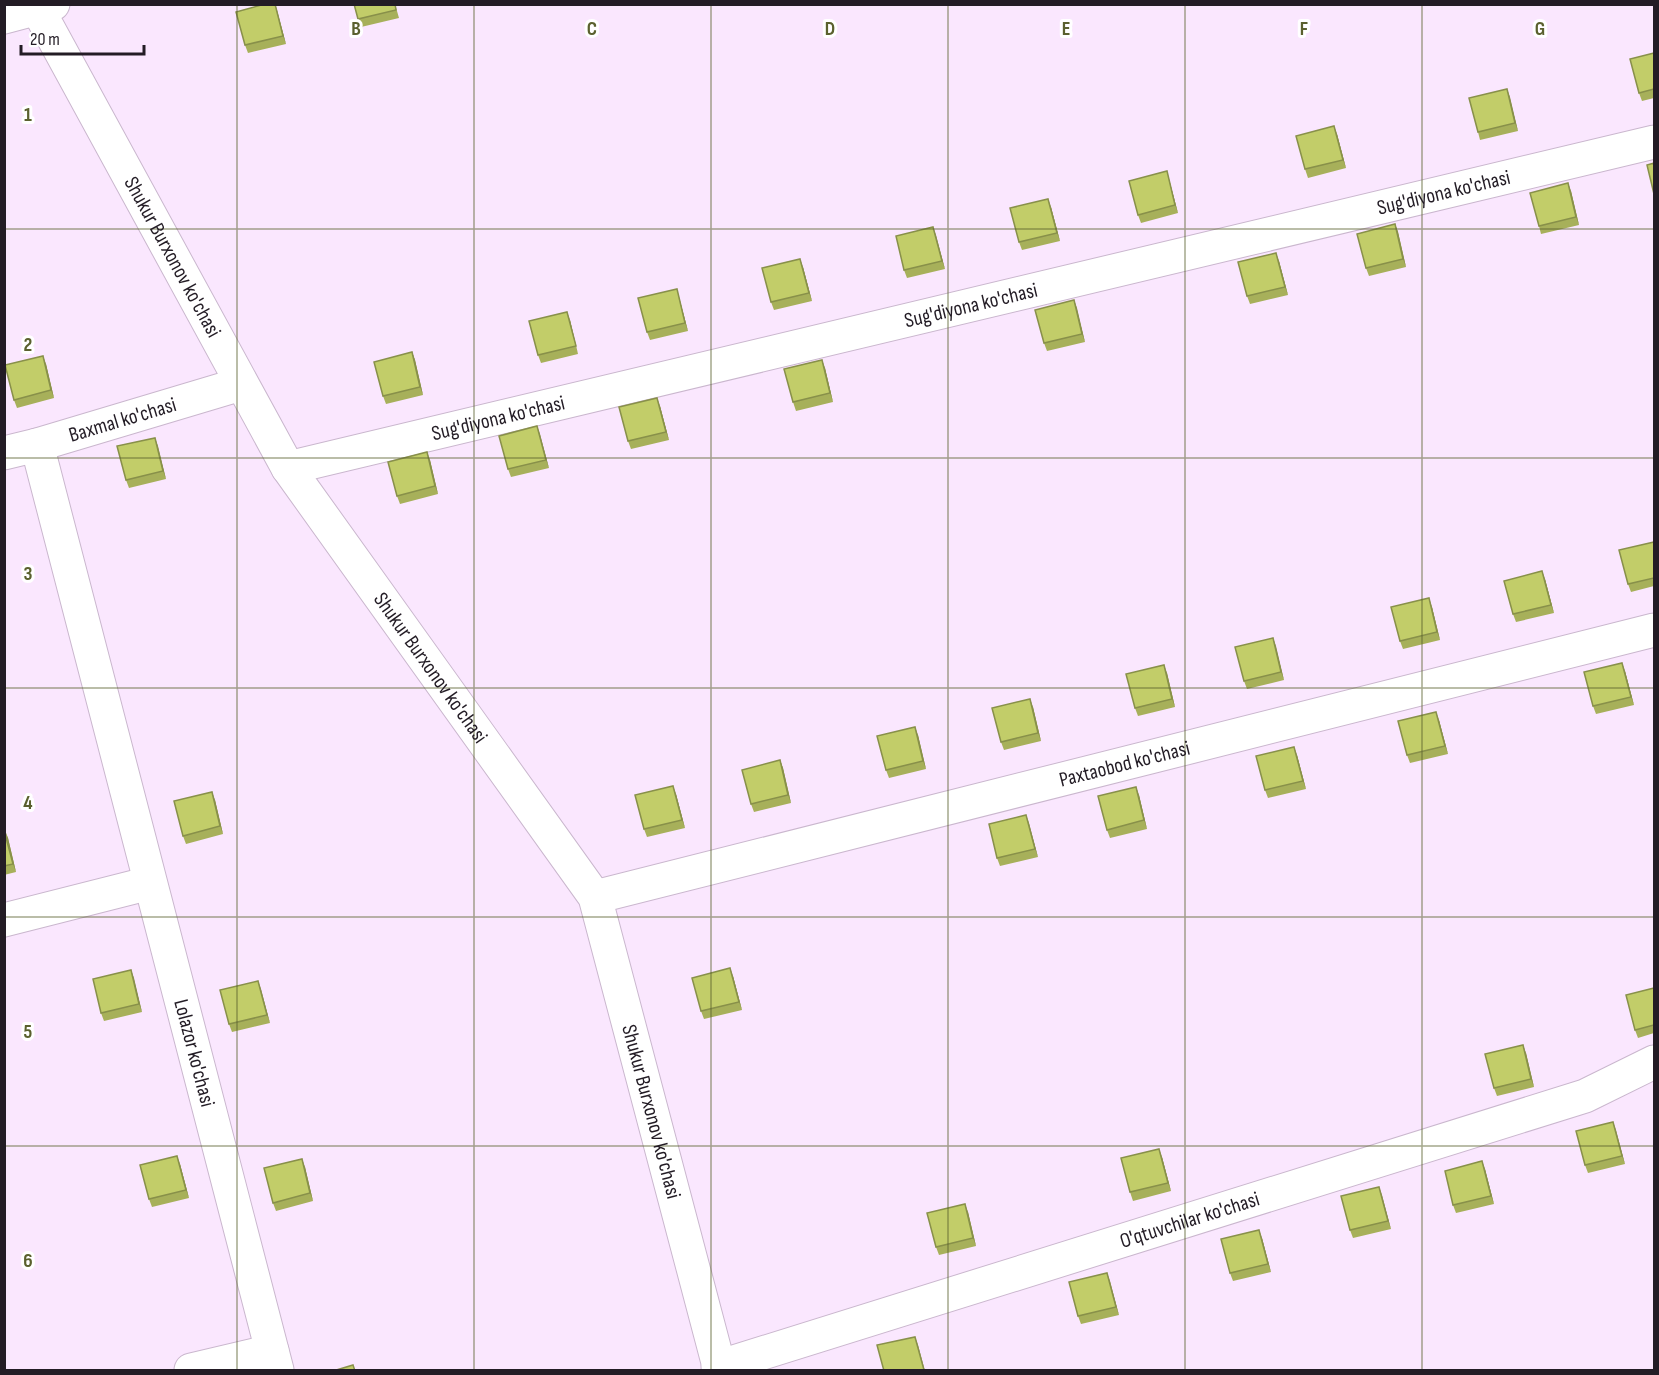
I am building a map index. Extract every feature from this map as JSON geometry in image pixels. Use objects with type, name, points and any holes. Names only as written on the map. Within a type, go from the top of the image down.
[{"type":"street","points":[[4,17],[42,6]]},
{"type":"street","name":"Shukur Burxonov ko'chasi","points":[[42,6],[241,384],[288,468],[595,897],[719,1369]]},
{"type":"street","name":"Sug'diyona ko'chasi","points":[[288,468],[1654,142]]},
{"type":"street","name":"Baxmal ko'chasi","points":[[4,453],[241,384]]},
{"type":"street","name":"Lolazor ko'chasi","points":[[37,445],[274,1361]]},
{"type":"street","name":"Paxtaobod ko'chasi","points":[[595,897],[1654,630]]},
{"type":"street","points":[[4,920],[150,883]]},
{"type":"street","name":"O'qtuvchilar ko'chasi","points":[[719,1369],[1585,1096],[1654,1062]]},
{"type":"street","points":[[191,1371],[274,1361]]},
{"type":"building","points":[[265,4],[275,4],[283,36],[245,45],[236,12]]},
{"type":"building","points":[[354,4],[395,4],[396,10],[358,19]]},
{"type":"building","points":[[1654,53],[1654,89],[1639,93],[1630,59]]},
{"type":"building","points":[[1507,89],[1515,123],[1478,132],[1469,98]]},
{"type":"building","points":[[1334,126],[1343,160],[1305,169],[1296,136]]},
{"type":"building","points":[[1654,163],[1654,194],[1647,165]]},
{"type":"building","points":[[1167,171],[1175,205],[1138,215],[1129,181]]},
{"type":"building","points":[[1568,183],[1576,217],[1539,226],[1530,193]]},
{"type":"building","points":[[1048,199],[1057,233],[1019,242],[1010,208]]},
{"type":"building","points":[[1395,224],[1403,259],[1366,268],[1357,234]]},
{"type":"building","points":[[933,227],[942,261],[904,270],[896,236]]},
{"type":"building","points":[[1276,253],[1285,287],[1247,296],[1238,262]]},
{"type":"building","points":[[800,259],[809,293],[771,302],[762,268]]},
{"type":"building","points":[[677,289],[685,323],[647,332],[638,298]]},
{"type":"building","points":[[1074,300],[1082,334],[1044,343],[1035,310]]},
{"type":"building","points":[[567,312],[576,346],[538,355],[529,321]]},
{"type":"building","points":[[412,352],[420,387],[383,396],[374,362]]},
{"type":"building","points":[[43,356],[51,390],[14,400],[5,365]]},
{"type":"building","points":[[822,360],[830,393],[793,402],[784,369]]},
{"type":"building","points":[[657,398],[666,432],[628,441],[619,407]]},
{"type":"building","points":[[537,426],[546,460],[508,469],[499,436]]},
{"type":"building","points":[[155,438],[163,471],[126,480],[117,446]]},
{"type":"building","points":[[427,452],[435,486],[397,496],[388,462]]},
{"type":"building","points":[[1654,542],[1654,578],[1628,584],[1619,550]]},
{"type":"building","points":[[1542,571],[1551,605],[1513,614],[1504,581]]},
{"type":"building","points":[[1429,598],[1437,632],[1400,641],[1391,607]]},
{"type":"building","points":[[1273,638],[1281,672],[1244,681],[1235,647]]},
{"type":"building","points":[[1622,663],[1631,697],[1593,706],[1584,672]]},
{"type":"building","points":[[1164,665],[1172,699],[1135,708],[1126,674]]},
{"type":"building","points":[[1030,699],[1038,733],[1001,742],[992,708]]},
{"type":"building","points":[[1436,712],[1445,746],[1407,755],[1398,721]]},
{"type":"building","points":[[915,727],[923,761],[886,770],[877,736]]},
{"type":"building","points":[[1294,747],[1303,781],[1265,790],[1256,756]]},
{"type":"building","points":[[780,760],[788,795],[751,804],[742,770]]},
{"type":"building","points":[[673,786],[682,820],[644,829],[635,795]]},
{"type":"building","points":[[1136,787],[1144,820],[1107,830],[1098,796]]},
{"type":"building","points":[[212,792],[220,826],[183,836],[174,801]]},
{"type":"building","points":[[1026,815],[1035,849],[997,858],[989,824]]},
{"type":"building","points":[[4,830],[13,864],[4,866]]},
{"type":"building","points":[[730,968],[739,1002],[701,1011],[692,978]]},
{"type":"building","points":[[131,970],[139,1004],[101,1013],[93,979]]},
{"type":"building","points":[[258,981],[267,1015],[229,1024],[220,990]]},
{"type":"building","points":[[1654,988],[1654,1025],[1635,1030],[1626,995]]},
{"type":"building","points":[[1523,1045],[1531,1079],[1494,1088],[1485,1054]]},
{"type":"building","points":[[1613,1122],[1622,1156],[1585,1165],[1576,1131]]},
{"type":"building","points":[[1159,1149],[1168,1183],[1130,1192],[1121,1158]]},
{"type":"building","points":[[177,1156],[186,1190],[149,1199],[140,1165]]},
{"type":"building","points":[[302,1159],[310,1193],[273,1203],[264,1168]]},
{"type":"building","points":[[1482,1161],[1491,1196],[1453,1205],[1445,1171]]},
{"type":"building","points":[[1379,1187],[1388,1221],[1350,1230],[1341,1196]]},
{"type":"building","points":[[965,1204],[973,1238],[936,1247],[927,1213]]},
{"type":"building","points":[[1259,1230],[1268,1264],[1230,1273],[1221,1239]]},
{"type":"building","points":[[1107,1273],[1116,1307],[1078,1316],[1069,1282]]},
{"type":"building","points":[[915,1337],[924,1370],[884,1371],[877,1345]]},
{"type":"building","points":[[353,1365],[355,1371],[333,1371]]}]
